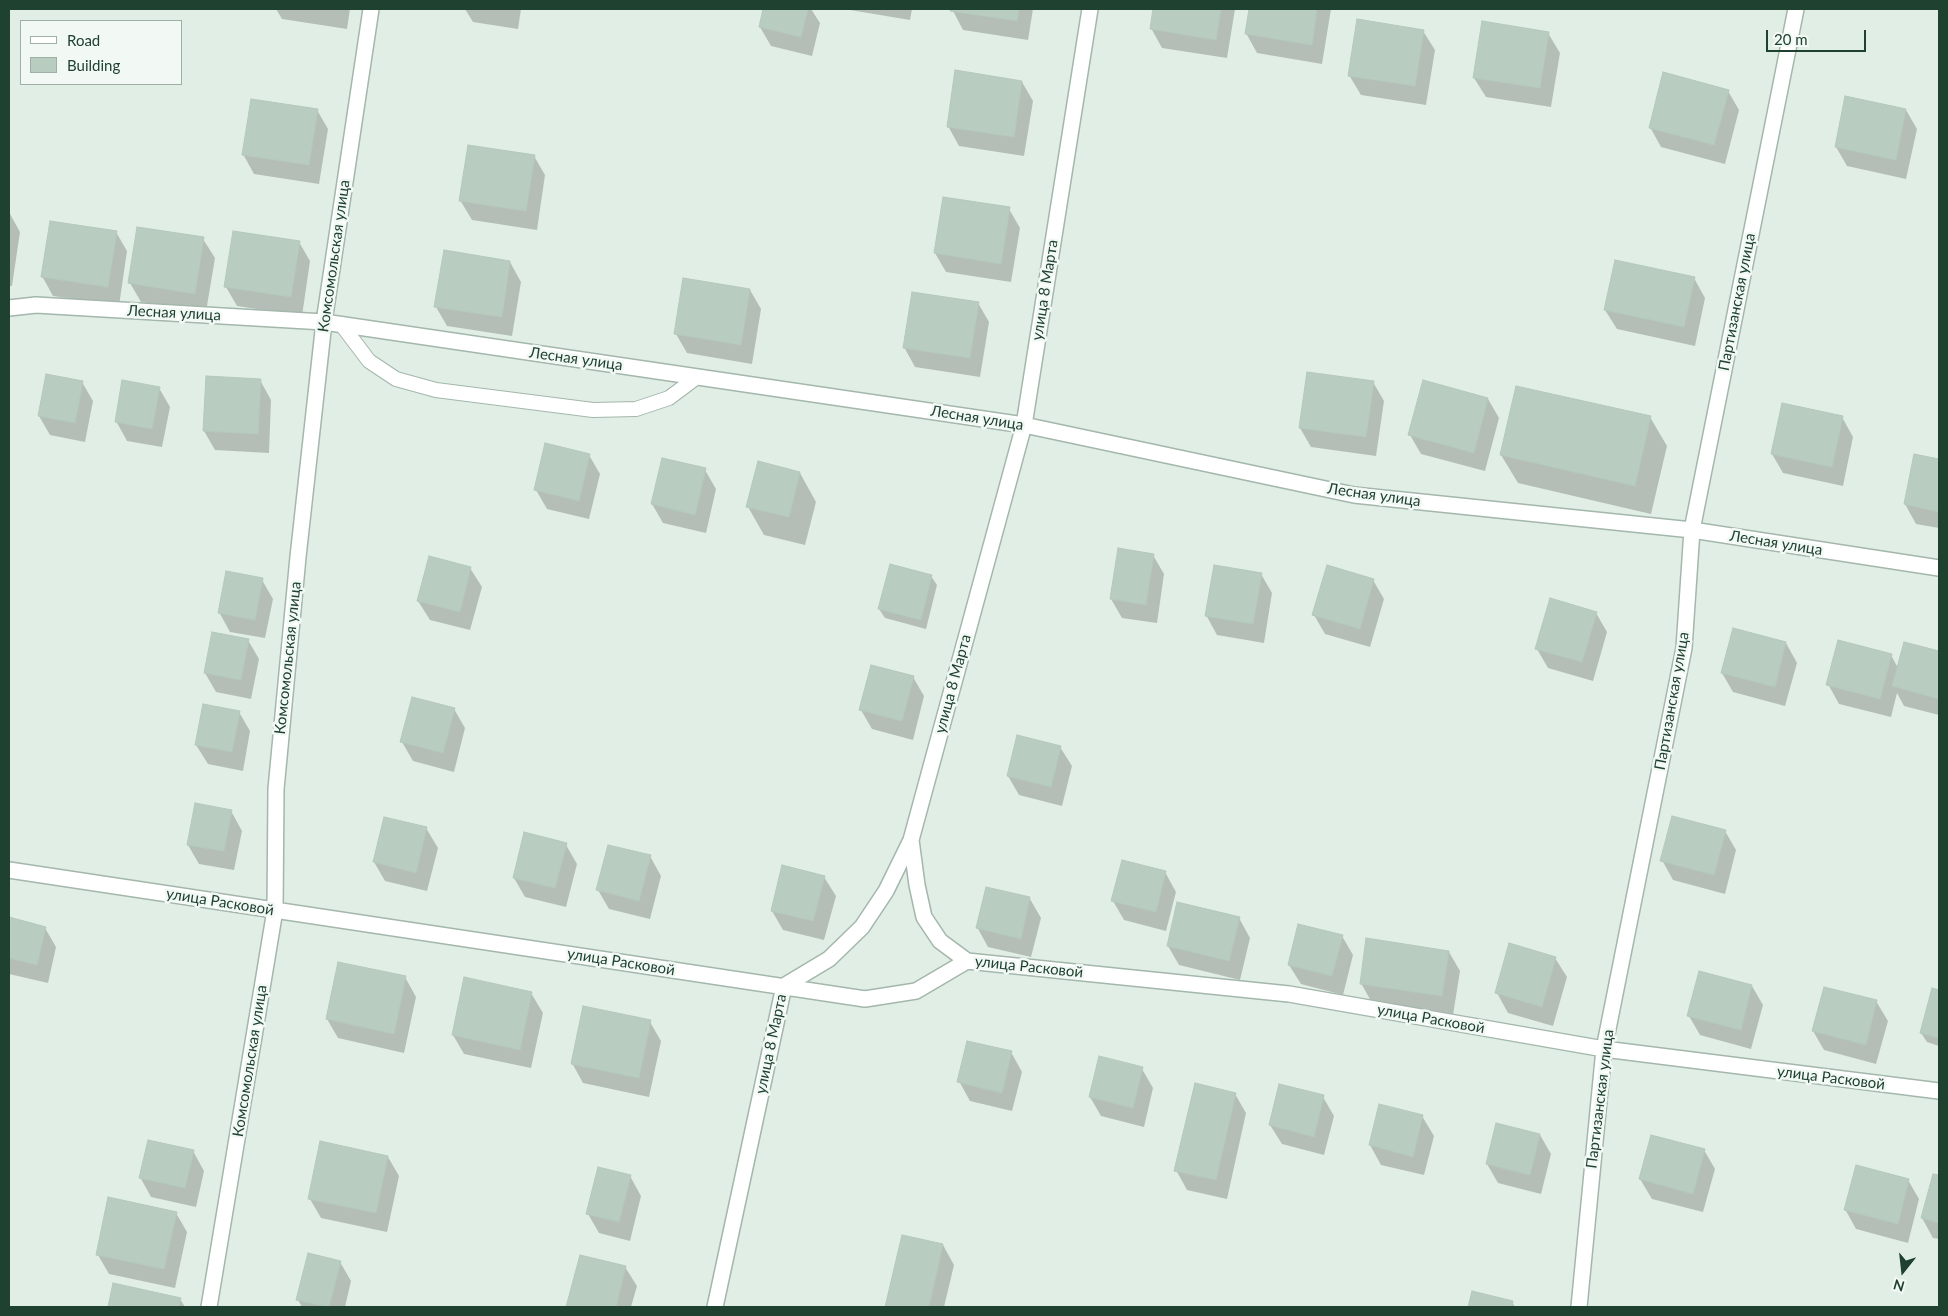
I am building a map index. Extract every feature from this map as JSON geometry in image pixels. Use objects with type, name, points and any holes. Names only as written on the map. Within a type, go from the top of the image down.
[{"type":"street","name":"Комсомольская улица","points":[[209,1307],[275,910],[276,789],[298,557],[324,322],[371,9]]},
{"type":"street","name":"улица 8 Марта","points":[[714,1307],[784,986],[829,959],[862,928],[886,891],[911,840],[1024,425],[1090,9]]},
{"type":"street","name":"Партизанская улица","points":[[1579,1307],[1604,1049],[1684,648],[1692,530],[1796,9]]},
{"type":"street","name":"Лесная улица","points":[[9,308],[36,305],[341,324],[1024,425],[1354,495],[1692,530],[1939,568]]},
{"type":"street","points":[[911,840],[924,917],[940,940],[967,961]]},
{"type":"street","name":"улица Расковой","points":[[9,870],[864,999],[916,991],[967,961],[1289,994],[1604,1049],[1939,1091]]},
{"type":"lane","points":[[341,324],[369,361],[396,379],[436,390],[593,410],[636,409],[669,398],[697,377]]},
{"type":"building","points":[[763,9],[808,9],[801,37],[759,27]]},
{"type":"building","points":[[951,9],[1019,9],[1017,21],[950,11]]},
{"type":"building","points":[[1153,9],[1221,9],[1216,40],[1150,29]]},
{"type":"building","points":[[1249,9],[1317,9],[1312,45],[1245,34]]},
{"type":"building","points":[[1357,19],[1424,30],[1415,86],[1348,76]]},
{"type":"building","points":[[1482,21],[1549,32],[1540,88],[1473,78]]},
{"type":"building","points":[[955,70],[1022,81],[1014,137],[947,127]]},
{"type":"building","points":[[1663,72],[1729,90],[1714,145],[1649,128]]},
{"type":"building","points":[[1845,96],[1906,109],[1896,160],[1835,147]]},
{"type":"building","points":[[251,99],[318,109],[309,165],[242,155]]},
{"type":"building","points":[[468,145],[535,155],[526,211],[459,201]]},
{"type":"building","points":[[943,197],[1010,207],[1001,264],[934,253]]},
{"type":"building","points":[[50,221],[117,231],[108,287],[41,277]]},
{"type":"building","points":[[137,227],[204,237],[195,294],[128,283]]},
{"type":"building","points":[[233,231],[300,241],[291,297],[224,287]]},
{"type":"building","points":[[444,250],[510,261],[502,317],[434,307]]},
{"type":"building","points":[[1615,260],[1695,277],[1684,327],[1604,310]]},
{"type":"building","points":[[683,278],[750,289],[741,345],[674,334]]},
{"type":"building","points":[[912,292],[979,302],[970,358],[903,348]]},
{"type":"building","points":[[1307,372],[1374,381],[1366,437],[1299,428]]},
{"type":"building","points":[[46,374],[83,381],[75,423],[38,416]]},
{"type":"building","points":[[206,376],[261,379],[258,434],[203,431]]},
{"type":"building","points":[[122,380],[160,387],[152,429],[115,422]]},
{"type":"building","points":[[1423,380],[1488,398],[1474,453],[1408,435]]},
{"type":"building","points":[[1516,386],[1651,416],[1635,486],[1500,455]]},
{"type":"building","points":[[1782,403],[1843,416],[1832,467],[1771,454]]},
{"type":"building","points":[[545,443],[590,454],[579,501],[534,490]]},
{"type":"building","points":[[1914,454],[1939,459],[1939,512],[1904,504]]},
{"type":"building","points":[[662,458],[706,468],[695,515],[651,504]]},
{"type":"building","points":[[758,461],[800,472],[789,517],[746,507]]},
{"type":"building","points":[[1118,548],[1154,554],[1146,605],[1110,599]]},
{"type":"building","points":[[429,556],[471,567],[460,612],[417,601]]},
{"type":"building","points":[[890,564],[932,575],[921,620],[878,609]]},
{"type":"building","points":[[1214,565],[1262,573],[1253,624],[1205,616]]},
{"type":"building","points":[[1327,565],[1374,579],[1360,629],[1312,615]]},
{"type":"building","points":[[226,571],[263,578],[255,620],[218,613]]},
{"type":"building","points":[[1550,598],[1597,612],[1582,662],[1535,649]]},
{"type":"building","points":[[1733,628],[1786,642],[1775,687],[1721,673]]},
{"type":"building","points":[[212,632],[249,639],[241,680],[204,673]]},
{"type":"building","points":[[1838,640],[1892,654],[1880,699],[1826,685]]},
{"type":"building","points":[[1904,642],[1939,651],[1939,699],[1892,686]]},
{"type":"building","points":[[871,665],[914,676],[902,721],[859,710]]},
{"type":"building","points":[[412,697],[455,708],[443,753],[400,742]]},
{"type":"building","points":[[203,704],[240,711],[232,752],[195,745]]},
{"type":"building","points":[[1017,735],[1061,746],[1051,787],[1007,776]]},
{"type":"building","points":[[195,803],[232,810],[224,851],[187,845]]},
{"type":"building","points":[[1672,816],[1726,830],[1714,875],[1660,861]]},
{"type":"building","points":[[384,817],[427,827],[416,873],[373,862]]},
{"type":"building","points":[[524,832],[567,843],[555,888],[513,878]]},
{"type":"building","points":[[608,845],[651,855],[639,901],[596,890]]},
{"type":"building","points":[[1122,860],[1166,871],[1156,912],[1111,901]]},
{"type":"building","points":[[782,865],[825,876],[813,921],[771,911]]},
{"type":"building","points":[[986,887],[1030,897],[1021,939],[976,928]]},
{"type":"building","points":[[1177,902],[1240,917],[1229,961],[1167,946]]},
{"type":"building","points":[[9,917],[46,927],[37,965],[9,958]]},
{"type":"building","points":[[1298,924],[1343,935],[1332,976],[1288,965]]},
{"type":"building","points":[[1366,938],[1449,951],[1442,996],[1360,984]]},
{"type":"building","points":[[1509,943],[1556,957],[1542,1007],[1495,993]]},
{"type":"building","points":[[338,962],[406,976],[394,1034],[326,1019]]},
{"type":"building","points":[[1699,971],[1752,985],[1741,1030],[1687,1016]]},
{"type":"building","points":[[464,977],[532,992],[520,1050],[452,1035]]},
{"type":"building","points":[[1824,987],[1877,1000],[1866,1045],[1812,1031]]},
{"type":"building","points":[[1932,988],[1939,990],[1939,1038],[1920,1033]]},
{"type":"building","points":[[583,1006],[651,1020],[639,1078],[571,1064]]},
{"type":"building","points":[[967,1041],[1012,1051],[1002,1093],[957,1082]]},
{"type":"building","points":[[1099,1056],[1143,1067],[1133,1108],[1089,1097]]},
{"type":"building","points":[[1195,1083],[1236,1093],[1216,1180],[1174,1171]]},
{"type":"building","points":[[1279,1084],[1324,1095],[1314,1137],[1269,1125]]},
{"type":"building","points":[[1379,1104],[1423,1115],[1413,1157],[1369,1145]]},
{"type":"building","points":[[1496,1123],[1540,1134],[1530,1175],[1486,1164]]},
{"type":"building","points":[[1651,1135],[1705,1149],[1693,1194],[1639,1179]]},
{"type":"building","points":[[148,1140],[194,1150],[185,1188],[139,1178]]},
{"type":"building","points":[[320,1141],[388,1156],[376,1213],[308,1199]]},
{"type":"building","points":[[1856,1165],[1909,1179],[1898,1224],[1844,1210]]},
{"type":"building","points":[[598,1167],[631,1175],[619,1222],[586,1214]]},
{"type":"building","points":[[1933,1174],[1939,1175],[1939,1223],[1921,1218]]},
{"type":"building","points":[[108,1197],[177,1212],[164,1269],[96,1255]]},
{"type":"building","points":[[902,1235],[943,1244],[929,1307],[885,1307]]},
{"type":"building","points":[[308,1253],[341,1261],[329,1307],[296,1300]]},
{"type":"building","points":[[580,1255],[626,1266],[616,1307],[566,1307]]},
{"type":"building","points":[[113,1283],[181,1298],[179,1307],[108,1307]]},
{"type":"building","points":[[1472,1291],[1513,1301],[1512,1307],[1468,1307]]}]
